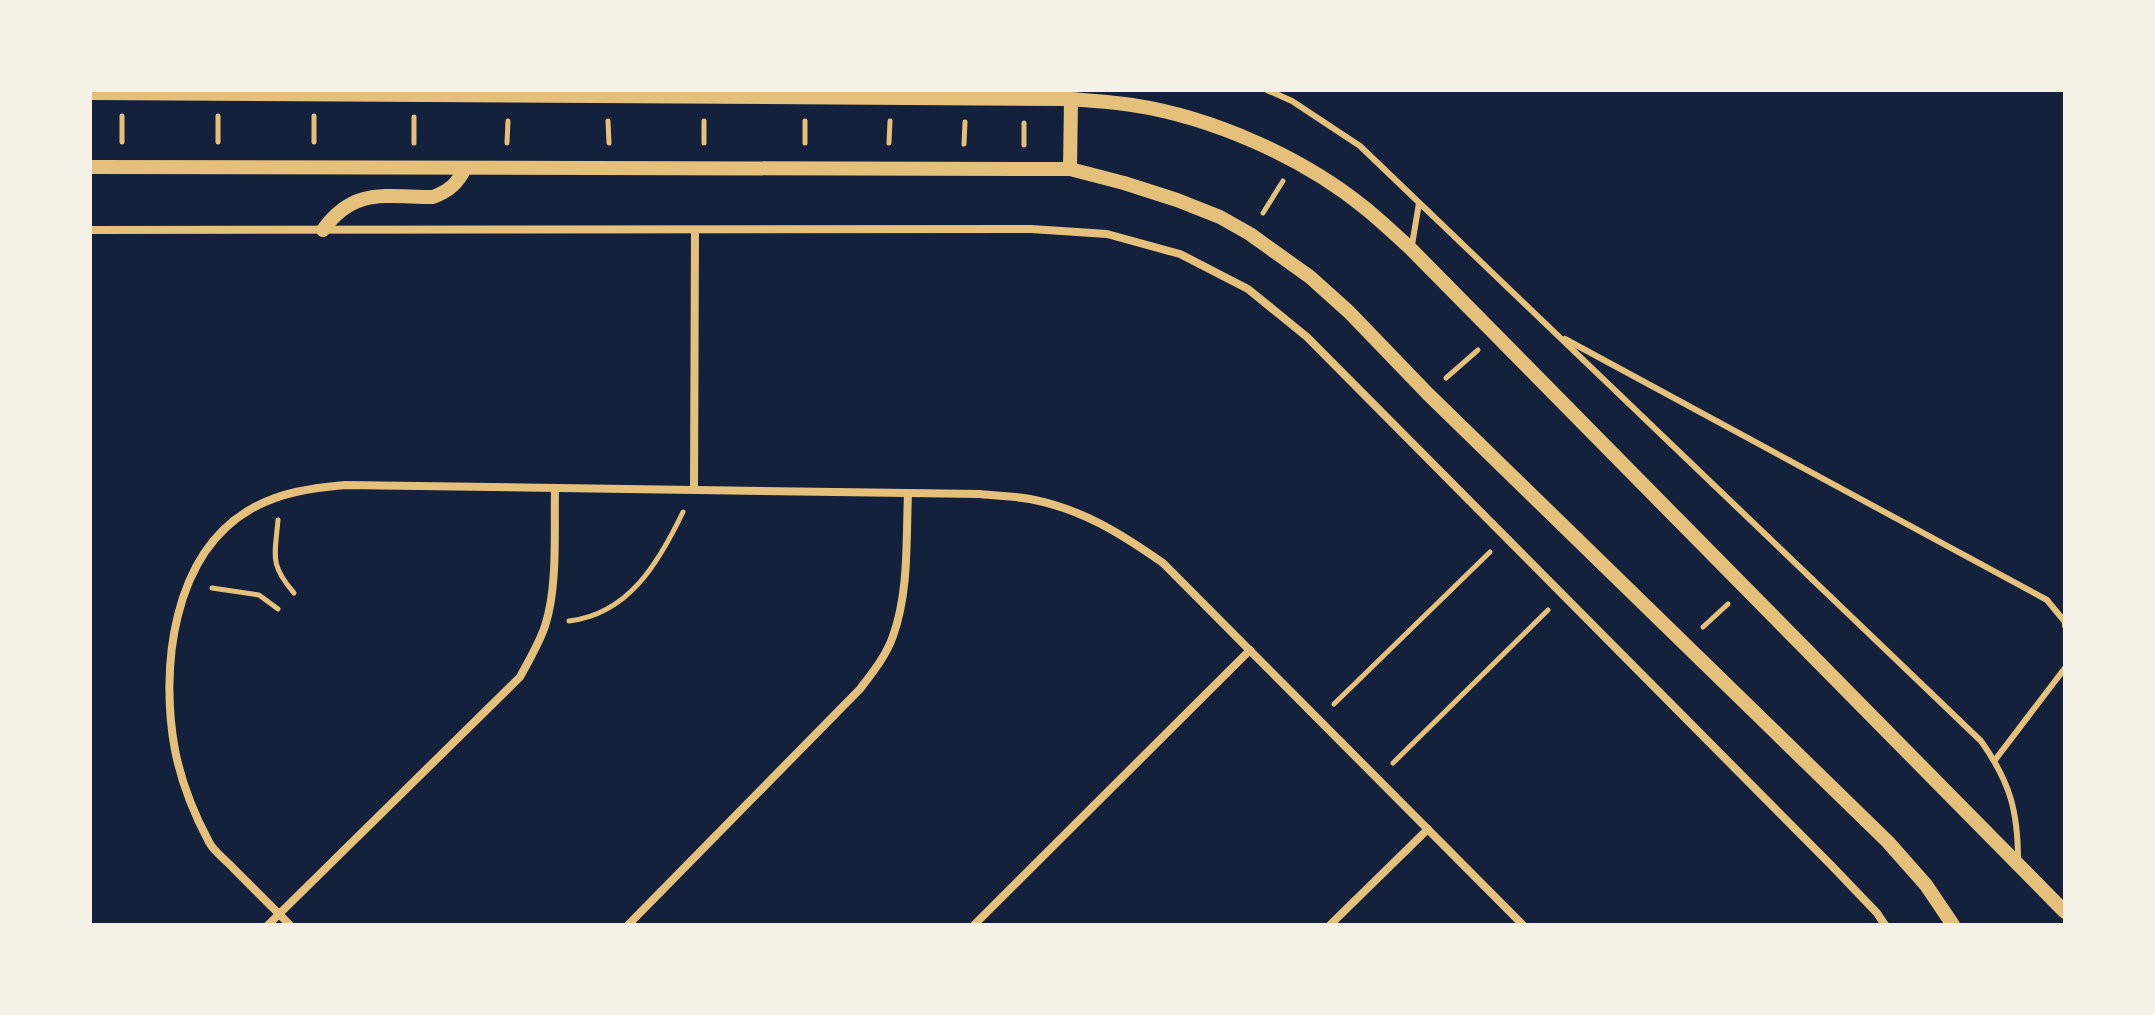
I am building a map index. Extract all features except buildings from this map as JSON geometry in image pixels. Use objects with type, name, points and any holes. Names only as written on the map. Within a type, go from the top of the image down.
[{"type":"street","points":[[90,93],[704,96],[805,93],[1071,99],[1134,106],[1195,120],[1255,142],[1295,162],[1364,207],[1411,249],[2065,912]]},
{"type":"street","points":[[1070,169],[1071,99]]},
{"type":"street","points":[[90,167],[1070,169],[1124,183],[1220,217],[1250,234],[1310,277],[1349,312],[1428,394],[1888,842],[1926,885],[1953,925]]},
{"type":"street","points":[[323,230],[340,210],[363,198],[433,197],[444,193],[460,178],[465,168]]},
{"type":"street","points":[[90,230],[1031,229],[1107,234],[1180,254],[1248,289],[1307,337],[1830,864],[1885,925]]},
{"type":"street","points":[[694,489],[695,230]]},
{"type":"street","points":[[290,925],[210,845],[189,800],[175,751],[170,701],[172,651],[186,585],[202,556],[223,530],[249,510],[280,495],[345,485],[980,494],[1030,499],[1077,512],[1122,534],[1163,563],[1523,925]]},
{"type":"street","points":[[268,925],[520,677],[546,624],[552,595],[555,488]]},
{"type":"street","points":[[628,925],[860,689],[879,665],[893,637],[901,608],[908,493]]},
{"type":"street","points":[[974,925],[1250,650]]},
{"type":"street","points":[[1330,925],[1428,829]]},
{"type":"lane","points":[[1267,90],[1292,101],[1360,146],[1981,741],[1995,760],[2010,793],[2018,828],[2018,864]]},
{"type":"lane","points":[[1411,249],[1419,203]]},
{"type":"lane","points":[[1558,335],[2047,600],[2065,626]]},
{"type":"lane","points":[[1995,760],[2065,668]]},
{"type":"path","points":[[121,167],[123,93]]},
{"type":"path","points":[[805,93],[805,168]]},
{"type":"path","points":[[218,94],[219,167]]},
{"type":"path","points":[[314,94],[314,167]]},
{"type":"path","points":[[413,94],[415,168]]},
{"type":"path","points":[[506,168],[508,95]]},
{"type":"path","points":[[608,95],[609,168]]},
{"type":"path","points":[[704,96],[704,168]]},
{"type":"path","points":[[889,168],[890,97]]},
{"type":"path","points":[[964,169],[965,98]]},
{"type":"path","points":[[1024,169],[1025,98]]},
{"type":"path","points":[[1250,234],[1295,162]]},
{"type":"path","points":[[1428,394],[1496,334]]},
{"type":"path","points":[[546,624],[579,620],[616,605],[640,583],[663,550],[694,489]]},
{"type":"path","points":[[280,495],[276,564],[282,579],[294,593]]},
{"type":"path","points":[[1319,719],[1505,537]]},
{"type":"path","points":[[186,585],[250,592],[278,609]]},
{"type":"path","points":[[1685,643],[1746,588]]},
{"type":"path","points":[[1377,779],[1563,595]]}]
